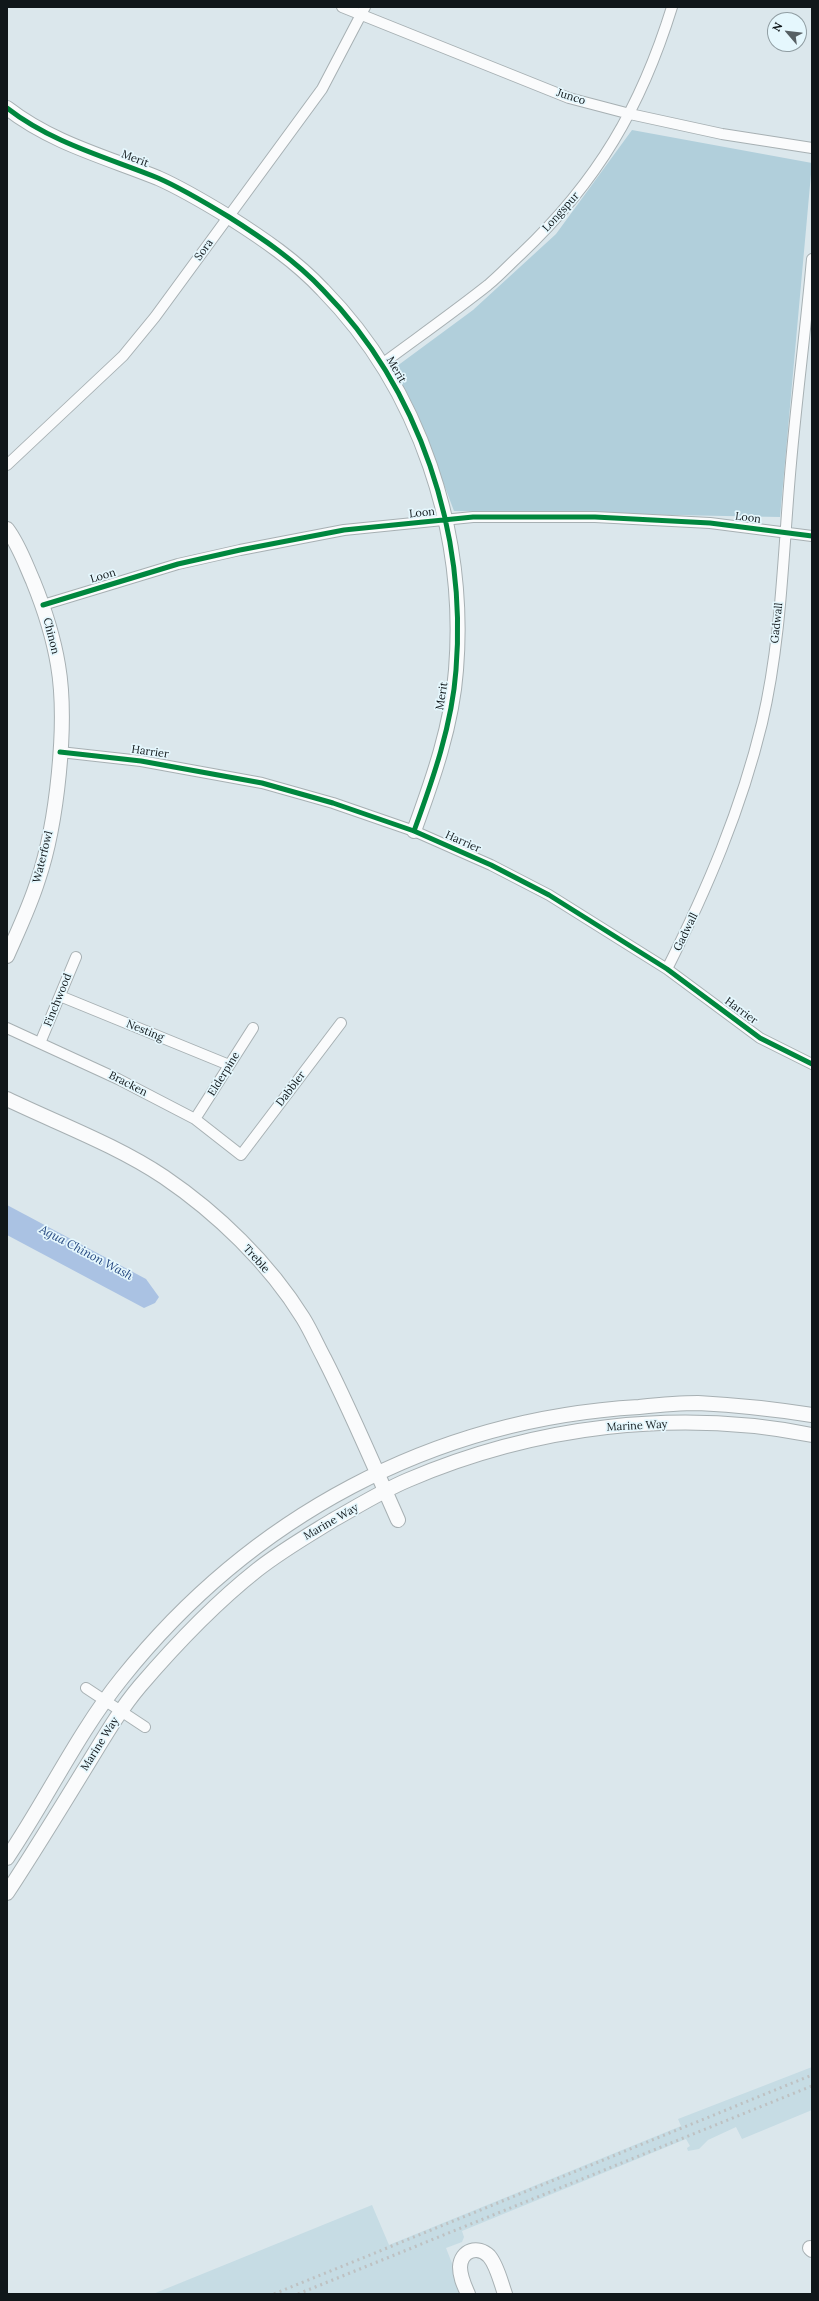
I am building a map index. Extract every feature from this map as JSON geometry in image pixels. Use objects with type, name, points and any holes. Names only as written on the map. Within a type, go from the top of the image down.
[{"type":"street","name":"Junco","points":[[342,7],[364,11],[569,98],[630,114],[722,134],[812,148]]},
{"type":"street","name":"Longspur","points":[[382,364],[489,284],[538,237],[582,189],[613,145],[630,114],[660,45],[672,7]]},
{"type":"street","name":"Sora","points":[[7,465],[135,343],[322,89],[364,11]]},
{"type":"street","name":"Merit","points":[[7,108],[57,139],[172,185],[229,217],[278,250],[323,290],[382,364],[406,409],[432,467],[445,520],[456,576],[458,627],[456,672],[448,720],[440,754],[414,831]]},
{"type":"street","name":"Gadwall","points":[[667,969],[715,867],[728,834],[753,756],[773,660],[812,258]]},
{"type":"street","name":"Loon","points":[[43,605],[178,564],[240,550],[344,530],[478,517],[594,517],[710,523],[812,536]]},
{"type":"street","name":"Chinon","points":[[7,530],[16,541],[43,605],[58,666],[60,752]]},
{"type":"street","name":"Harrier","points":[[60,752],[141,761],[262,783],[333,803],[414,831],[491,865],[548,895],[667,969],[760,1038],[812,1064]]},
{"type":"street","name":"Waterfowl","points":[[7,956],[26,914],[47,847],[60,752]]},
{"type":"street","name":"Finchwood","points":[[40,1043],[76,957]]},
{"type":"street","name":"Nesting","points":[[60,996],[229,1066]]},
{"type":"street","name":"Dabbler","points":[[241,1155],[341,1023]]},
{"type":"street","name":"Bracken","points":[[7,1028],[118,1079],[196,1119],[241,1155]]},
{"type":"street","name":"Elderpine","points":[[196,1119],[253,1028]]},
{"type":"street","name":"Treble","points":[[7,1099],[126,1155],[163,1176],[202,1205],[245,1246],[274,1279],[303,1318],[340,1388],[398,1520]]},
{"type":"street","name":"Marine Way","points":[[7,1858],[104,1700],[176,1616],[244,1555],[290,1522],[377,1473],[431,1449],[502,1427],[596,1409],[696,1403],[768,1408],[812,1415]]},
{"type":"street","name":"Marine Way","points":[[7,1894],[121,1712],[138,1689],[189,1630],[257,1570],[301,1540],[385,1492],[408,1480],[481,1454],[545,1436],[596,1428],[652,1423],[738,1424],[812,1435]]},
{"type":"street","points":[[86,1688],[145,1727]]},
{"type":"street","points":[[468,2294],[462,2278],[461,2262],[466,2253],[473,2249],[480,2250],[490,2257],[505,2294]]},
{"type":"shaded area","points":[[632,130],[812,163],[780,517],[454,511],[423,429],[393,369],[473,310],[556,234]]},
{"type":"shaded area","points":[[812,2067],[812,2110],[742,2139],[736,2127],[708,2140],[699,2149],[688,2151],[687,2148],[690,2146],[686,2139],[462,2231],[464,2237],[462,2242],[446,2248],[464,2294],[153,2294],[372,2205],[389,2245],[681,2126],[678,2119]]},
{"type":"water","name":"Agua Chinon Wash","points":[[7,1205],[146,1279],[159,1297],[155,1303],[144,1308],[7,1235]]},
{"type":"railway","points":[[274,2294],[812,2075]]},
{"type":"railway","points":[[298,2294],[812,2086]]},
{"type":"cycle path","points":[[7,108],[42,131],[61,140],[158,178],[176,187],[203,201],[266,242],[313,279],[357,329],[386,372],[411,418],[430,466],[444,516],[454,567],[457,618],[454,691],[441,752],[414,831]]},
{"type":"cycle path","points":[[43,605],[178,564],[240,550],[344,530],[473,517],[595,517],[710,523],[812,536]]},
{"type":"cycle path","points":[[60,752],[141,761],[262,783],[333,803],[414,831],[491,865],[549,895],[667,969],[760,1038],[812,1064]]}]
